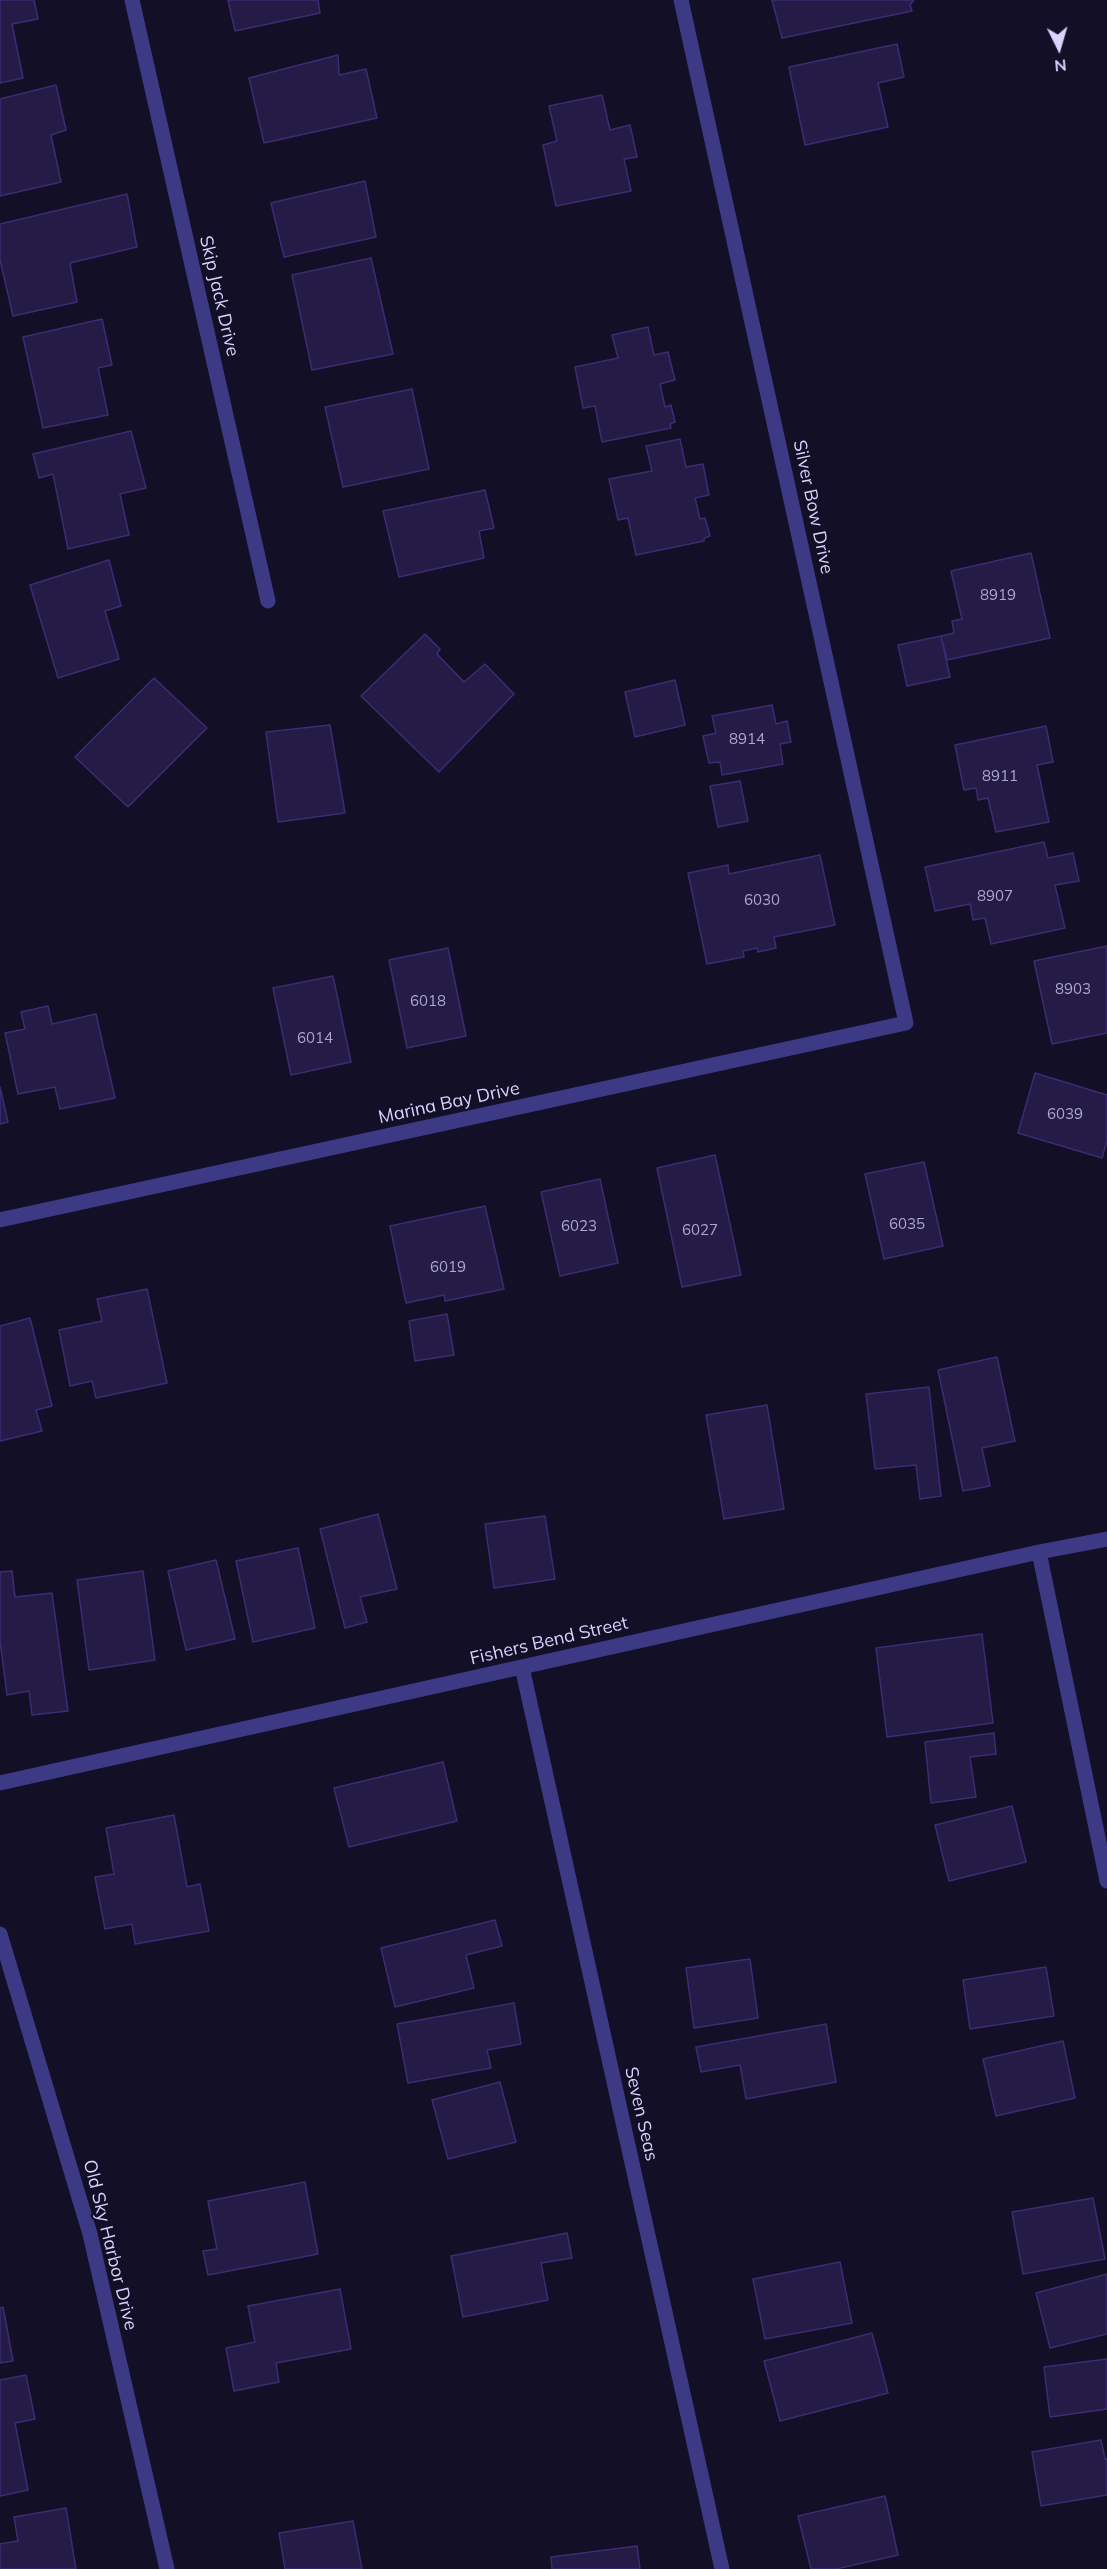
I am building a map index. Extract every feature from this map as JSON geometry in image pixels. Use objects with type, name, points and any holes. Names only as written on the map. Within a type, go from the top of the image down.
[{"type":"street","name":"Skip Jack Drive","points":[[132,0],[268,601]]},
{"type":"street","name":"Silver Bow Drive","points":[[681,0],[906,1023]]},
{"type":"street","name":"Marina Bay Drive","points":[[0,1220],[906,1023]]},
{"type":"street","name":"Fishers Bend Street","points":[[0,1783],[1038,1552],[1107,1539]]},
{"type":"street","points":[[1038,1552],[1107,1881]]},
{"type":"street","name":"Seven Seas","points":[[522,1667],[722,2569]]},
{"type":"street","name":"Old Sky Harbor Drive","points":[[0,1934],[90,2234],[167,2569]]},
{"type":"building","points":[[0,0],[34,0],[38,19],[12,24],[23,78],[0,83]]},
{"type":"building","points":[[228,0],[318,0],[320,13],[235,31]]},
{"type":"building","points":[[772,0],[914,0],[910,5],[912,11],[782,38]]},
{"type":"building","points":[[897,44],[904,77],[878,83],[888,127],[805,145],[789,67]]},
{"type":"building","points":[[338,55],[339,75],[366,69],[377,118],[264,143],[249,78]]},
{"type":"building","points":[[56,85],[66,130],[51,135],[61,182],[0,196],[0,99]]},
{"type":"building","points":[[602,95],[610,130],[630,125],[637,157],[624,159],[631,191],[556,206],[543,145],[557,141],[549,106]]},
{"type":"building","points":[[365,181],[376,237],[284,257],[271,203]]},
{"type":"building","points":[[127,194],[137,247],[70,263],[77,302],[13,316],[0,260],[0,224]]},
{"type":"building","points":[[371,258],[393,354],[312,370],[292,275]]},
{"type":"building","points":[[102,319],[112,365],[98,368],[108,415],[43,428],[23,337]]},
{"type":"building","points":[[648,327],[654,355],[668,352],[675,380],[660,384],[665,407],[671,405],[675,422],[670,424],[671,428],[602,442],[595,406],[583,408],[575,367],[618,358],[612,335]]},
{"type":"building","points":[[412,389],[429,469],[343,487],[325,407]]},
{"type":"building","points":[[131,431],[146,488],[120,494],[129,535],[68,549],[53,474],[39,478],[33,454]]},
{"type":"building","points":[[680,439],[686,467],[703,464],[709,495],[695,498],[700,519],[705,518],[710,536],[704,538],[704,541],[636,555],[628,518],[618,520],[609,479],[652,471],[646,446]]},
{"type":"building","points":[[485,490],[494,528],[479,531],[484,558],[399,577],[383,511]]},
{"type":"building","points":[[1031,553],[1050,638],[947,660],[941,636],[954,633],[952,621],[962,619],[951,571]]},
{"type":"building","points":[[109,560],[121,606],[105,611],[119,659],[58,678],[30,585]]},
{"type":"building","points":[[425,634],[440,649],[437,654],[464,682],[485,664],[514,694],[439,772],[361,696]]},
{"type":"building","points":[[941,636],[950,677],[907,686],[898,645]]},
{"type":"building","points":[[154,678],[207,728],[128,807],[75,757]]},
{"type":"building","points":[[675,680],[685,725],[635,737],[625,692]]},
{"type":"building","points":[[772,705],[776,724],[787,721],[791,742],[780,744],[783,764],[722,775],[720,762],[709,763],[703,736],[716,733],[712,716]]},
{"type":"building","points":[[330,725],[345,813],[278,822],[266,732]]},
{"type":"building","points":[[1046,726],[1053,762],[1037,765],[1049,822],[996,832],[988,798],[978,800],[976,788],[964,790],[955,745]]},
{"type":"building","points":[[740,781],[748,821],[718,827],[710,786]]},
{"type":"building","points":[[1044,842],[1048,858],[1073,853],[1079,881],[1055,885],[1065,928],[991,944],[985,918],[973,920],[970,904],[935,911],[925,867]]},
{"type":"building","points":[[820,855],[835,925],[774,937],[776,948],[758,952],[757,948],[743,951],[744,957],[707,964],[688,873],[728,865],[729,874]]},
{"type":"building","points":[[1107,946],[1107,1033],[1052,1044],[1034,961]]},
{"type":"building","points":[[448,948],[466,1036],[407,1048],[389,960]]},
{"type":"building","points":[[333,976],[351,1062],[291,1075],[273,988]]},
{"type":"building","points":[[48,1006],[52,1024],[96,1014],[115,1098],[60,1109],[55,1087],[18,1094],[5,1033],[25,1029],[21,1012]]},
{"type":"building","points":[[1035,1073],[1107,1095],[1107,1141],[1102,1158],[1018,1133]]},
{"type":"building","points":[[0,1087],[8,1122],[0,1124]]},
{"type":"building","points":[[715,1155],[741,1275],[682,1287],[657,1168]]},
{"type":"building","points":[[924,1162],[943,1246],[884,1259],[865,1174]]},
{"type":"building","points":[[600,1179],[618,1263],[560,1276],[541,1192]]},
{"type":"building","points":[[485,1206],[504,1289],[445,1301],[444,1295],[406,1303],[390,1226]]},
{"type":"building","points":[[147,1289],[167,1383],[96,1398],[92,1381],[70,1386],[59,1330],[102,1321],[97,1299]]},
{"type":"building","points":[[447,1314],[454,1355],[415,1361],[409,1321]]},
{"type":"building","points":[[30,1318],[52,1406],[36,1410],[42,1431],[0,1441],[0,1326]]},
{"type":"building","points":[[997,1357],[1015,1441],[982,1448],[990,1486],[963,1491],[938,1370]]},
{"type":"building","points":[[929,1387],[941,1496],[920,1499],[916,1465],[875,1469],[866,1394]]},
{"type":"building","points":[[767,1405],[784,1509],[724,1519],[706,1415]]},
{"type":"building","points":[[378,1514],[397,1589],[360,1597],[367,1622],[345,1628],[320,1529]]},
{"type":"building","points":[[545,1516],[555,1579],[494,1588],[485,1524]]},
{"type":"building","points":[[298,1548],[315,1628],[253,1642],[236,1561]]},
{"type":"building","points":[[216,1560],[235,1639],[186,1650],[168,1571]]},
{"type":"building","points":[[12,1571],[15,1597],[52,1593],[68,1711],[32,1715],[29,1691],[7,1695],[0,1641],[0,1572]]},
{"type":"building","points":[[143,1571],[155,1660],[89,1670],[77,1580]]},
{"type":"building","points":[[982,1634],[993,1723],[887,1737],[876,1648]]},
{"type":"building","points":[[994,1733],[996,1754],[970,1757],[976,1797],[931,1803],[925,1742]]},
{"type":"building","points":[[443,1762],[457,1821],[349,1847],[334,1788]]},
{"type":"building","points":[[1012,1806],[1026,1862],[949,1881],[935,1825]]},
{"type":"building","points":[[174,1815],[187,1887],[200,1884],[209,1931],[135,1944],[132,1924],[105,1929],[95,1877],[114,1874],[106,1828]]},
{"type":"building","points":[[495,1920],[502,1946],[466,1955],[474,1988],[395,2007],[381,1948]]},
{"type":"building","points":[[750,1959],[758,2018],[694,2028],[686,1968]]},
{"type":"building","points":[[1046,1967],[1054,2016],[970,2029],[963,1980]]},
{"type":"building","points":[[514,2003],[521,2044],[487,2050],[491,2068],[408,2083],[397,2024]]},
{"type":"building","points":[[826,2024],[836,2082],[746,2099],[740,2065],[701,2072],[696,2047]]},
{"type":"building","points":[[1063,2041],[1075,2098],[996,2116],[983,2059]]},
{"type":"building","points":[[500,2082],[516,2142],[448,2159],[432,2100]]},
{"type":"building","points":[[305,2182],[318,2254],[208,2275],[203,2251],[217,2249],[208,2201]]},
{"type":"building","points":[[1093,2198],[1105,2259],[1023,2274],[1012,2212]]},
{"type":"building","points":[[567,2233],[572,2258],[541,2263],[548,2300],[463,2317],[451,2256]]},
{"type":"building","points":[[840,2262],[852,2323],[765,2339],[753,2279]]},
{"type":"building","points":[[1107,2274],[1107,2334],[1050,2348],[1036,2293]]},
{"type":"building","points":[[340,2289],[351,2349],[276,2363],[279,2382],[234,2391],[226,2348],[255,2342],[248,2306]]},
{"type":"building","points":[[3,2307],[13,2361],[0,2363],[0,2308]]},
{"type":"building","points":[[872,2333],[888,2393],[780,2421],[764,2361]]},
{"type":"building","points":[[1107,2359],[1107,2409],[1050,2417],[1044,2367]]},
{"type":"building","points":[[26,2375],[35,2419],[15,2423],[28,2490],[0,2496],[0,2380]]},
{"type":"building","points":[[1101,2440],[1105,2459],[1107,2459],[1107,2495],[1041,2506],[1032,2452]]},
{"type":"building","points":[[885,2496],[898,2555],[836,2569],[811,2569],[798,2516]]},
{"type":"building","points":[[66,2508],[76,2569],[0,2569],[0,2544],[18,2541],[14,2517]]},
{"type":"building","points":[[353,2521],[362,2569],[285,2569],[279,2533]]},
{"type":"building","points":[[637,2546],[640,2569],[552,2569],[551,2557]]}]
